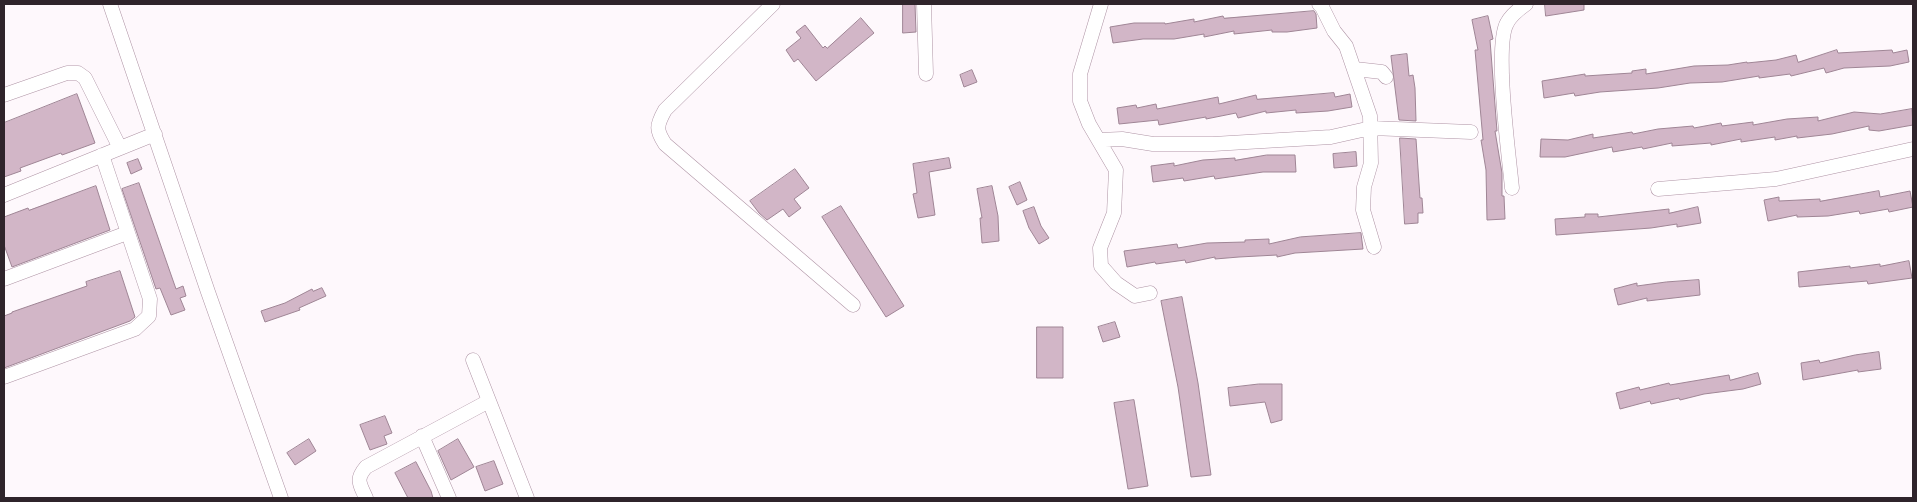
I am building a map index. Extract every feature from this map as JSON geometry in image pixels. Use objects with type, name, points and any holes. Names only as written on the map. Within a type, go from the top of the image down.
[{"type":"street","points":[[110,4],[208,292],[281,498]]},
{"type":"street","points":[[773,4],[665,110],[658,122],[658,134],[666,144],[852,305]]},
{"type":"street","points":[[924,4],[926,74]]},
{"type":"street","points":[[1101,4],[1080,74],[1080,102],[1089,124],[1116,170],[1114,213],[1100,248],[1101,266],[1116,282],[1136,296],[1150,293]]},
{"type":"street","points":[[1319,4],[1334,31],[1346,46],[1370,116],[1371,163],[1364,186],[1362,210],[1374,247]]},
{"type":"street","points":[[1512,188],[1502,68],[1502,39],[1507,22],[1526,4]]},
{"type":"street","points":[[1355,70],[1382,72],[1386,77]]},
{"type":"street","points":[[4,95],[67,73],[78,73],[85,78],[120,148]]},
{"type":"street","points":[[1099,140],[1122,139],[1153,144],[1212,144],[1331,137],[1371,128],[1471,132]]},
{"type":"street","points":[[4,195],[155,134]]},
{"type":"street","points":[[1658,189],[1776,179],[1913,149]]},
{"type":"street","points":[[4,377],[134,329],[149,316],[150,299],[102,155]]},
{"type":"street","points":[[4,280],[127,233]]},
{"type":"street","points":[[473,360],[528,498]]},
{"type":"street","points":[[366,498],[358,481],[360,474],[366,467],[489,401]]},
{"type":"street","points":[[422,436],[449,498]]},
{"type":"building","points":[[903,4],[915,4],[916,32],[903,33]]},
{"type":"building","points":[[1545,4],[1584,4],[1584,10],[1546,16]]},
{"type":"building","points":[[1314,11],[1317,28],[1287,32],[1272,32],[1272,30],[1234,34],[1234,31],[1204,37],[1204,34],[1174,39],[1143,39],[1113,43],[1110,27],[1134,23],[1165,24],[1194,19],[1194,22],[1223,16],[1224,18]]},
{"type":"building","points":[[1488,16],[1493,39],[1490,40],[1497,131],[1495,131],[1502,173],[1505,219],[1487,220],[1486,170],[1481,140],[1483,140],[1475,50],[1478,50],[1472,20]]},
{"type":"building","points":[[861,18],[874,33],[816,81],[798,59],[794,62],[786,50],[801,38],[796,32],[805,25],[823,48],[825,46],[827,48]]},
{"type":"building","points":[[1837,50],[1838,53],[1892,50],[1893,53],[1907,50],[1909,62],[1890,66],[1844,68],[1826,73],[1824,68],[1791,76],[1790,74],[1759,78],[1759,76],[1722,82],[1690,83],[1575,96],[1574,93],[1544,98],[1542,81],[1585,74],[1585,76],[1632,73],[1632,71],[1646,69],[1646,74],[1694,66],[1776,60],[1796,55],[1798,62]]},
{"type":"building","points":[[1407,54],[1409,76],[1413,75],[1415,88],[1416,121],[1399,120],[1391,56]]},
{"type":"building","points":[[972,70],[977,82],[964,87],[960,75]]},
{"type":"building","points":[[1334,93],[1335,97],[1350,94],[1352,107],[1296,113],[1296,110],[1266,113],[1266,111],[1238,118],[1236,113],[1159,125],[1158,120],[1119,124],[1117,108],[1136,105],[1137,108],[1156,104],[1157,109],[1218,97],[1219,104],[1256,95],[1257,99]]},
{"type":"building","points":[[77,94],[95,143],[20,168],[21,171],[4,177],[4,123]]},
{"type":"building","points":[[1912,109],[1913,125],[1879,131],[1869,130],[1869,126],[1832,134],[1797,138],[1797,136],[1775,140],[1775,137],[1741,142],[1741,139],[1711,145],[1711,143],[1672,146],[1672,143],[1643,149],[1642,147],[1613,152],[1612,147],[1565,157],[1540,157],[1541,139],[1568,140],[1593,134],[1593,138],[1632,132],[1633,134],[1658,129],[1693,126],[1694,128],[1721,123],[1722,126],[1753,122],[1753,125],[1787,119],[1818,117],[1818,121],[1854,112],[1880,114]]},
{"type":"building","points":[[1400,138],[1416,139],[1420,198],[1422,198],[1423,213],[1418,213],[1418,223],[1405,224]]},
{"type":"building","points":[[1356,152],[1357,166],[1334,168],[1333,154]]},
{"type":"building","points":[[1267,155],[1295,155],[1296,172],[1263,172],[1215,179],[1214,176],[1184,181],[1183,178],[1153,182],[1151,166],[1174,163],[1174,166],[1203,160],[1235,158],[1235,160]]},
{"type":"building","points":[[949,158],[951,168],[929,172],[935,215],[918,218],[913,194],[917,193],[913,164]]},
{"type":"building","points":[[138,159],[142,169],[131,174],[127,163]]},
{"type":"building","points":[[795,169],[809,188],[794,199],[801,208],[789,217],[783,209],[767,220],[750,201]]},
{"type":"building","points":[[1020,182],[1027,200],[1017,205],[1009,187]]},
{"type":"building","points":[[139,183],[176,289],[183,286],[186,296],[180,298],[185,310],[171,315],[160,288],[156,289],[122,189]]},
{"type":"building","points":[[96,186],[110,230],[12,267],[4,245],[4,217]]},
{"type":"building","points":[[992,186],[998,216],[999,241],[982,243],[980,218],[982,218],[977,189]]},
{"type":"building","points":[[1879,191],[1880,197],[1910,191],[1913,207],[1889,212],[1888,209],[1860,214],[1859,211],[1828,216],[1797,217],[1797,215],[1768,221],[1764,200],[1779,197],[1779,201],[1820,199],[1820,201]]},
{"type":"building","points":[[841,206],[904,306],[886,317],[822,217]]},
{"type":"building","points":[[1034,207],[1041,226],[1049,238],[1039,244],[1029,228],[1023,211]]},
{"type":"building","points":[[1698,207],[1701,223],[1677,227],[1677,224],[1651,228],[1556,235],[1555,219],[1585,217],[1585,214],[1598,214],[1598,217],[1669,209],[1669,213]]},
{"type":"building","points":[[1361,233],[1363,249],[1295,253],[1277,257],[1277,255],[1215,259],[1215,257],[1186,263],[1185,260],[1156,264],[1155,262],[1127,267],[1124,251],[1177,244],[1178,248],[1207,243],[1245,242],[1245,240],[1269,239],[1269,244],[1300,237]]},
{"type":"building","points":[[1909,261],[1912,278],[1868,284],[1867,281],[1799,287],[1798,272],[1850,266],[1850,268],[1880,264],[1880,266]]},
{"type":"building","points":[[120,271],[135,317],[130,321],[4,368],[4,316],[87,286],[86,282]]},
{"type":"building","points":[[1699,280],[1700,295],[1647,301],[1647,298],[1618,305],[1614,289],[1637,283],[1637,286]]},
{"type":"building","points":[[322,288],[326,296],[299,308],[300,310],[265,322],[261,311],[285,303],[312,289],[313,291]]},
{"type":"building","points":[[1182,297],[1198,383],[1211,475],[1191,477],[1178,387],[1161,301]]},
{"type":"building","points":[[1115,322],[1120,337],[1103,342],[1098,327]]},
{"type":"building","points":[[1037,327],[1063,327],[1063,378],[1037,378]]},
{"type":"building","points":[[1879,352],[1881,369],[1858,372],[1858,370],[1803,380],[1801,363],[1819,360],[1820,363]]},
{"type":"building","points":[[1758,373],[1761,384],[1743,389],[1651,404],[1650,401],[1620,409],[1616,393],[1639,387],[1640,390],[1669,383],[1670,385],[1729,375],[1730,380]]},
{"type":"building","points":[[1259,384],[1282,384],[1282,420],[1271,423],[1265,402],[1230,406],[1228,388]]},
{"type":"building","points":[[1134,400],[1148,486],[1128,489],[1114,403]]},
{"type":"building","points":[[385,416],[392,433],[384,436],[387,444],[370,450],[360,425]]},
{"type":"building","points":[[309,439],[316,451],[295,465],[287,453]]},
{"type":"building","points":[[458,439],[474,467],[451,480],[438,451]]},
{"type":"building","points":[[494,461],[503,484],[485,491],[476,467]]},
{"type":"building","points":[[416,462],[433,498],[408,498],[395,473]]}]
